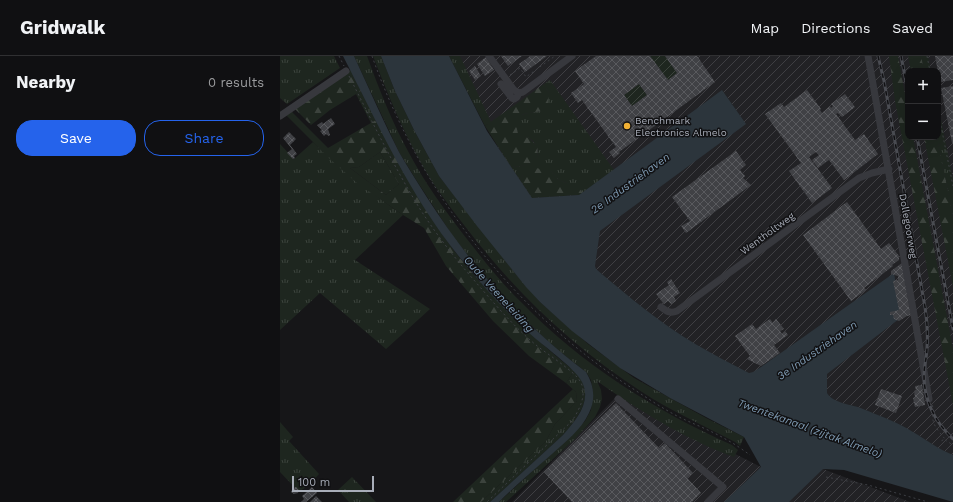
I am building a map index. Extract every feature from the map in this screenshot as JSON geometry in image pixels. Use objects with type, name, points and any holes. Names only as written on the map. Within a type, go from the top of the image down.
[{"type":"street","points":[[489,56],[503,81],[519,93],[523,92],[572,56]]},
{"type":"street","name":"Dollegoorweg","points":[[868,56],[929,399]]},
{"type":"street","points":[[280,116],[346,71]]},
{"type":"street","name":"Wentholtweg","points":[[661,307],[666,312],[673,313],[677,311],[859,178],[888,169]]},
{"type":"street","points":[[618,399],[723,487],[708,502]]},
{"type":"path","points":[[339,56],[398,170],[426,219],[448,249],[499,308],[535,344],[565,367],[581,382],[583,388],[581,404],[572,421],[486,502]]},
{"type":"path","points":[[372,56],[405,134],[426,174],[450,211],[473,242],[524,300],[581,351],[625,383],[680,417],[727,440],[750,455]]},
{"type":"path","points":[[503,81],[520,68],[526,77],[556,56]]},
{"type":"path","points":[[927,56],[929,68]]},
{"type":"path","points":[[941,127],[953,186]]},
{"type":"path","points":[[929,399],[934,412],[932,419],[933,423],[945,439],[953,445]]},
{"type":"path","points":[[939,442],[945,439]]},
{"type":"path","points":[[826,476],[868,485],[928,502]]},
{"type":"shaded area","points":[[456,56],[953,56],[953,461],[688,355],[547,231],[498,147]]},
{"type":"shaded area","points":[[618,395],[761,467],[823,469],[910,502],[512,502]]},
{"type":"green space","points":[[280,56],[334,56],[340,68],[287,104],[280,98]]},
{"type":"green space","points":[[354,56],[367,56],[391,117],[421,175],[463,234],[506,287],[545,325],[594,366],[647,401],[675,417],[732,445],[738,450],[734,457],[716,450],[663,424],[597,381],[601,390],[602,399],[595,417],[575,439],[506,502],[499,502],[585,421],[591,410],[593,392],[591,380],[586,372],[555,348],[519,314],[487,279],[454,238],[399,152]]},
{"type":"green space","points":[[373,56],[381,56],[395,91],[439,176],[515,273],[540,302],[588,344],[634,378],[706,418],[744,437],[740,446],[642,392],[591,356],[568,337],[503,273],[446,202],[430,178],[400,122]]},
{"type":"green space","points":[[449,56],[460,56],[491,122],[485,126]]},
{"type":"green space","points":[[650,56],[665,56],[677,73],[668,80]]},
{"type":"green space","points":[[889,56],[898,56],[905,94],[905,140],[914,140],[953,349],[953,405],[895,101]]},
{"type":"green space","points":[[908,56],[921,56],[923,68],[910,68]]},
{"type":"green space","points":[[921,56],[928,56],[930,68],[923,68]]},
{"type":"green space","points":[[351,70],[361,91],[330,110],[311,125],[294,108]]},
{"type":"green space","points":[[550,80],[614,170],[583,193],[577,187],[559,180],[551,171],[523,175],[520,180],[511,167],[529,164],[538,157],[537,149],[531,139],[519,135],[516,122],[518,118],[524,114],[542,111],[549,93],[544,84]]},
{"type":"green space","points":[[544,84],[549,93],[546,108],[542,111],[523,114],[517,120],[516,124],[518,134],[529,138],[537,146],[538,157],[529,164],[511,167],[485,126]]},
{"type":"green space","points":[[639,84],[647,95],[632,106],[624,95]]},
{"type":"green space","points":[[361,91],[376,120],[371,123],[356,94]]},
{"type":"green space","points":[[290,110],[328,148],[376,120],[421,202],[452,248],[467,267],[518,322],[574,371],[566,383],[529,356],[493,321],[446,266],[424,228],[357,183],[329,158],[285,114]],"holes":[[[380,152],[399,184],[386,195],[350,168],[359,167]]]},
{"type":"green space","points":[[941,120],[953,179],[953,217],[938,140],[941,140]]},
{"type":"green space","points":[[925,140],[938,140],[953,217],[953,287]]},
{"type":"green space","points":[[313,142],[356,181],[403,215],[355,260],[430,309],[386,349],[320,293],[280,330],[280,144],[294,159]]},
{"type":"green space","points":[[380,152],[399,184],[386,195],[350,168],[359,167]]},
{"type":"green space","points":[[531,168],[551,171],[559,180],[566,183],[575,184],[583,193],[579,195],[532,198],[520,180],[525,172]]},
{"type":"green space","points":[[574,371],[581,379],[585,387],[584,404],[575,420],[563,435],[490,502],[481,502],[546,441],[555,424],[577,401],[576,392],[566,383]]},
{"type":"green space","points":[[573,389],[576,392],[577,401],[555,424],[546,441],[481,502],[453,502]]},
{"type":"green space","points":[[280,422],[293,437],[289,441],[319,474],[311,483],[299,492],[280,472]]},
{"type":"green space","points":[[352,477],[376,502],[349,502],[338,490]]},
{"type":"water","name":"Oude Veeneleiding","points":[[343,56],[354,56],[409,170],[462,248],[499,293],[519,314],[540,334],[586,372],[591,382],[593,403],[582,425],[499,502],[490,502],[563,435],[573,423],[584,404],[585,389],[582,382],[573,370],[529,333],[502,307],[443,236],[397,161]]},
{"type":"water","points":[[381,56],[449,56],[487,131],[532,198],[579,195],[722,90],[746,124],[600,231],[595,266],[596,269],[658,319],[684,337],[703,349],[749,373],[761,367],[894,273],[901,315],[899,319],[827,374],[827,393],[830,397],[839,402],[859,407],[889,419],[953,455],[953,502],[844,470],[823,469],[789,502],[724,502],[761,467],[744,437],[670,398],[620,368],[572,331],[540,302],[526,287],[477,226],[439,176],[395,91]]},
{"type":"building","points":[[501,56],[522,56],[508,66]]},
{"type":"building","points":[[529,56],[547,56],[525,72],[519,64]]},
{"type":"building","name":"Benchmark Electronics Almelo","points":[[596,56],[650,56],[668,80],[677,73],[665,56],[697,56],[715,82],[619,152],[620,153],[614,158],[609,152],[616,147],[582,100],[578,103],[571,93],[584,84],[575,71]],"holes":[[[639,84],[647,95],[632,106],[624,95]]]},
{"type":"building","points":[[935,56],[953,56],[953,80],[941,82],[941,68],[937,68]]},
{"type":"building","points":[[486,57],[494,70],[485,76],[477,64]]},
{"type":"building","points":[[475,66],[481,76],[475,80],[469,71]]},
{"type":"building","points":[[953,86],[953,143],[952,143],[941,88]]},
{"type":"building","points":[[807,90],[821,109],[820,110],[822,113],[830,106],[831,108],[833,106],[831,104],[845,94],[855,107],[842,117],[838,113],[836,114],[855,140],[864,134],[878,154],[844,180],[829,160],[818,168],[812,160],[819,155],[816,152],[809,157],[832,188],[812,203],[789,171],[801,163],[765,114],[781,103],[784,107]]},
{"type":"building","points":[[331,118],[335,124],[328,129],[330,135],[329,136],[326,134],[324,136],[320,131],[322,130],[317,125],[322,122],[323,124]]},
{"type":"building","points":[[289,132],[296,139],[290,145],[297,154],[293,159],[287,153],[292,149],[283,138]]},
{"type":"building","points":[[736,151],[746,165],[740,170],[745,176],[743,178],[751,185],[686,233],[681,226],[690,221],[672,197]]},
{"type":"building","points":[[847,202],[881,249],[889,243],[899,256],[899,260],[892,265],[893,266],[864,288],[866,290],[851,301],[803,235]]},
{"type":"building","points":[[902,263],[911,315],[899,321],[894,319],[893,315],[890,315],[890,312],[899,310],[893,281],[898,280],[898,276],[891,274],[891,271]]},
{"type":"building","points":[[671,279],[680,293],[674,297],[676,301],[671,304],[668,301],[664,304],[656,294],[669,285],[667,282]]},
{"type":"building","points":[[770,319],[773,323],[776,319],[784,329],[780,331],[782,334],[785,331],[788,335],[774,345],[780,353],[761,366],[747,359],[750,356],[735,336],[752,324],[756,329]]},
{"type":"building","points":[[922,385],[925,405],[915,407],[913,398],[915,397],[915,386]]},
{"type":"building","points":[[881,389],[902,396],[896,413],[875,405]]},
{"type":"building","points":[[616,403],[659,448],[665,443],[693,473],[687,478],[701,493],[692,502],[572,502],[544,472]]},
{"type":"building","points":[[296,487],[299,490],[298,493],[294,494],[291,492],[293,488]]},
{"type":"building","points":[[312,487],[317,493],[306,502],[301,502],[304,499],[302,496]]},
{"type":"building","points":[[316,496],[322,502],[310,502]]},
{"type":"railway","points":[[878,56],[884,81],[926,312],[927,354],[924,368],[926,393],[928,402],[936,418],[953,439]]},
{"type":"railway","points":[[901,56],[905,77]]},
{"type":"railway","points":[[918,140],[953,329]]},
{"type":"place","name":"Benchmark Electronics Almelo","points":[[627,126]]},
{"type":"water label","name":"2e Industriehaven","points":[[630,183]]},
{"type":"water label","name":"3e Industriehaven","points":[[817,350]]},
{"type":"water label","name":"Twentekanaal (zijtak Almelo)","points":[[810,428]]}]
